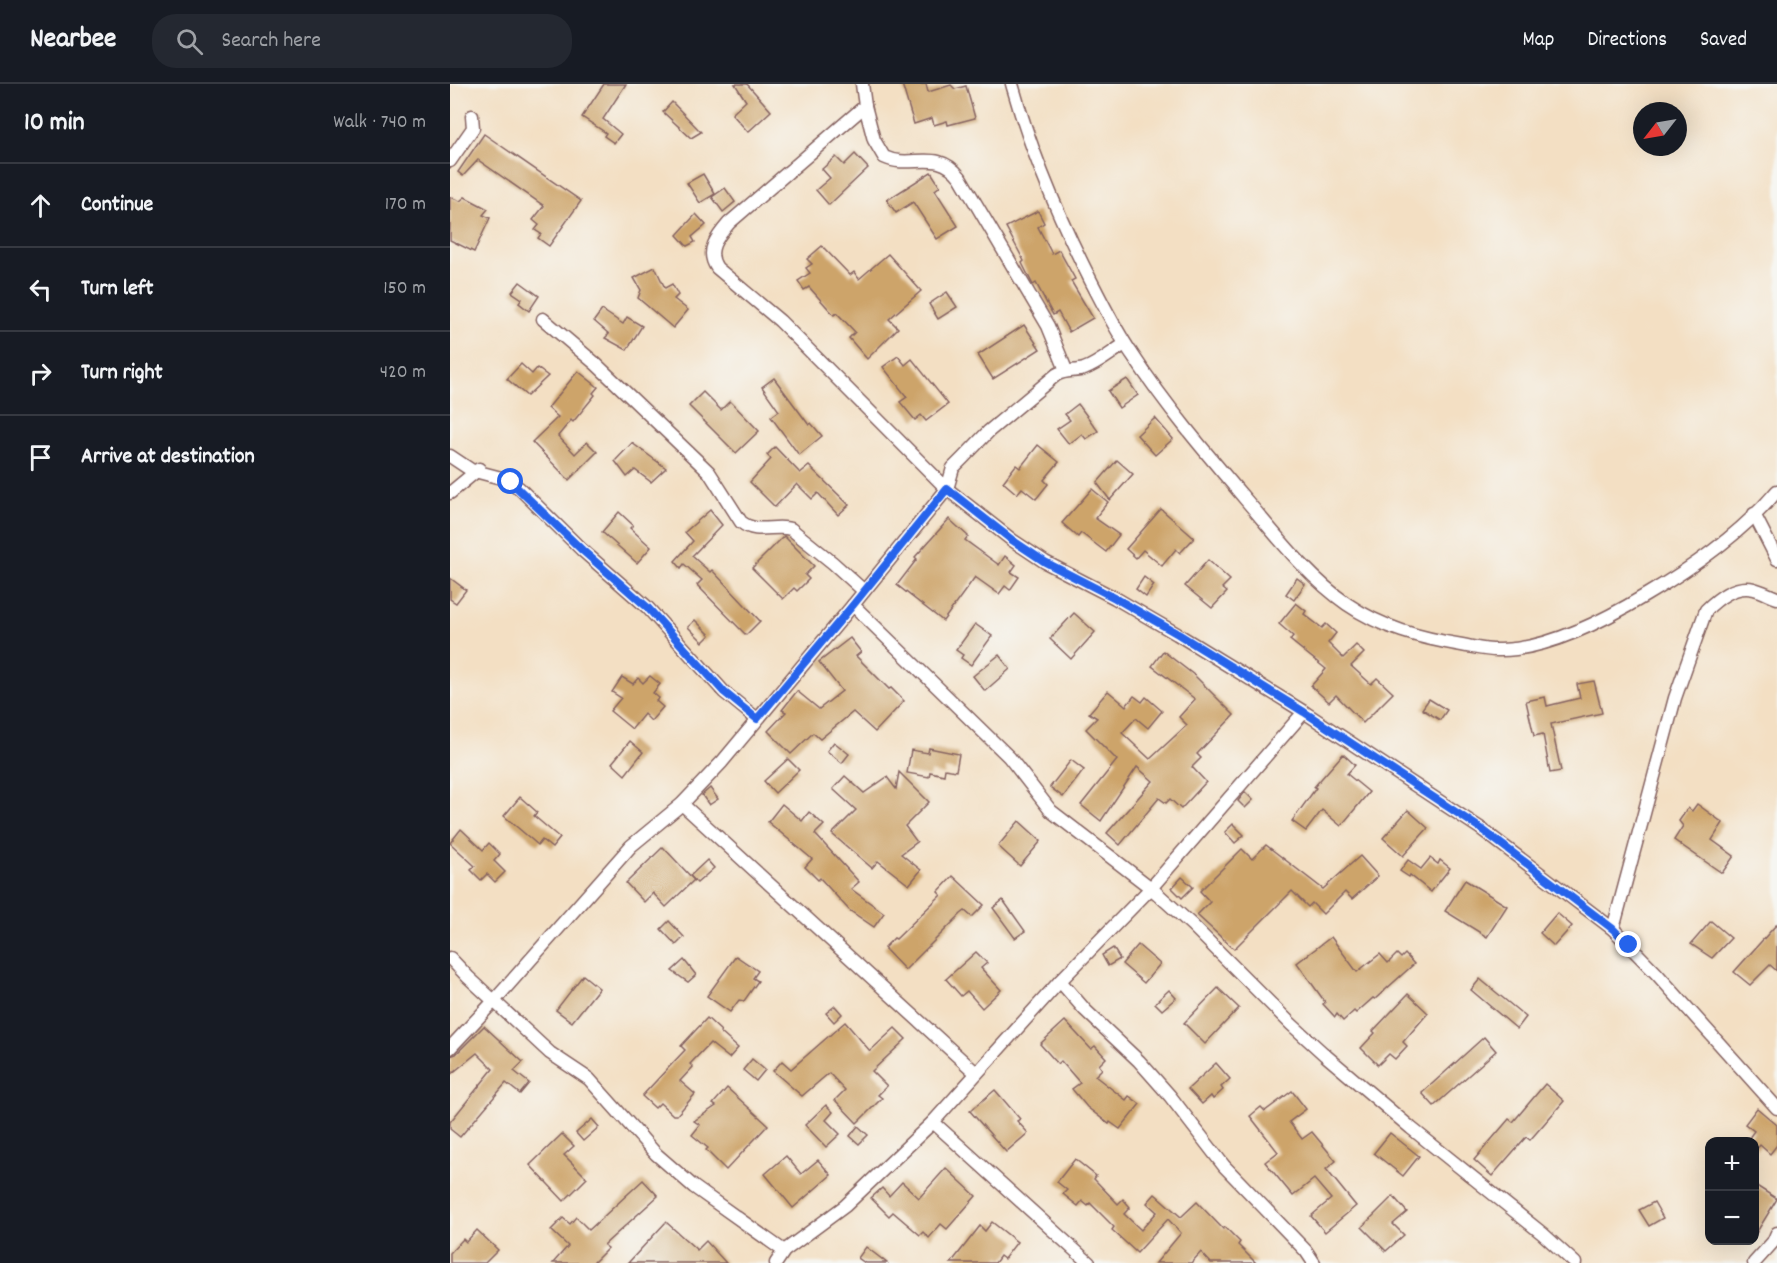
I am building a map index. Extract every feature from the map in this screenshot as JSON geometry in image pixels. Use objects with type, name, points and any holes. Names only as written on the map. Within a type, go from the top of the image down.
[{"type":"street","points":[[862,84],[874,140],[884,157],[894,160],[944,162],[960,177],[1043,317],[1066,370]]},
{"type":"street","points":[[1012,84],[1021,117],[1052,197],[1079,258],[1125,344],[1206,455],[1287,548],[1336,596],[1370,618],[1424,639],[1498,651],[1518,649],[1573,632],[1632,604],[1658,588],[1697,561],[1754,514],[1777,491]]},
{"type":"street","points":[[865,105],[729,223],[714,244],[711,257],[717,268],[780,321],[947,489],[1012,540],[1045,562],[1133,608],[1304,712],[1480,828],[1613,929],[1656,973],[1777,1108]]},
{"type":"street","points":[[450,161],[472,128],[472,116]]},
{"type":"street","points":[[543,319],[596,364],[709,472],[741,522],[758,529],[785,527],[791,529],[864,591]]},
{"type":"street","points":[[450,1048],[631,846],[681,804],[716,768],[947,489],[954,468],[969,451],[1052,377],[1066,370],[1080,370],[1091,366],[1125,344]]},
{"type":"street","points":[[450,456],[477,471],[505,479],[519,488],[582,550],[647,607],[724,692],[757,719]]},
{"type":"street","points":[[450,494],[477,471]]},
{"type":"street","points":[[1754,514],[1777,559]]},
{"type":"street","points":[[1613,929],[1675,698],[1706,610],[1716,599],[1732,591],[1751,587],[1777,598]]},
{"type":"street","points":[[853,605],[1009,757],[1051,811],[1151,888],[1192,924],[1325,1055],[1575,1263]]},
{"type":"street","points":[[776,1263],[784,1251],[845,1206],[933,1122],[1060,981],[1151,888],[1304,712]]},
{"type":"street","points":[[681,804],[976,1073]]},
{"type":"street","points":[[450,958],[550,1053],[589,1079],[656,1154],[694,1187],[784,1251]]},
{"type":"street","points":[[1060,981],[1085,1010],[1139,1061],[1170,1096],[1224,1166],[1306,1251],[1314,1263]]},
{"type":"street","points":[[933,1122],[1089,1263]]},
{"type":"street","points":[[1754,1263],[1773,1242],[1777,1233]]},
{"type":"building","points":[[604,84],[626,84],[603,119],[621,134],[614,143],[604,136],[606,133],[582,117]]},
{"type":"building","points":[[735,84],[747,84],[771,111],[748,132],[732,114],[746,101]]},
{"type":"building","points":[[902,84],[926,84],[928,92],[951,85],[955,89],[966,86],[975,118],[948,125],[947,121],[934,125],[932,118],[914,124]]},
{"type":"building","points":[[672,102],[701,132],[691,138],[663,112]]},
{"type":"building","points":[[484,134],[581,201],[549,246],[538,238],[541,234],[535,230],[539,225],[533,220],[544,206],[478,160],[463,176],[458,172]]},
{"type":"building","points":[[855,154],[868,168],[829,205],[816,190],[830,178],[822,169],[836,157],[844,165]]},
{"type":"building","points":[[931,172],[940,186],[935,190],[958,226],[937,239],[913,202],[896,213],[887,200]]},
{"type":"building","points":[[703,174],[715,194],[700,203],[687,183]]},
{"type":"building","points":[[725,188],[735,202],[723,212],[712,197]]},
{"type":"building","points":[[450,197],[460,201],[465,197],[488,209],[483,215],[490,218],[474,252],[450,240]]},
{"type":"building","points":[[1038,211],[1044,223],[1038,227],[1052,254],[1059,250],[1075,279],[1071,281],[1093,318],[1069,332],[1058,312],[1053,315],[1036,283],[1033,285],[1022,263],[1024,261],[1006,227]]},
{"type":"building","points":[[696,214],[706,225],[692,237],[695,242],[687,246],[677,235]]},
{"type":"building","points":[[822,246],[850,275],[854,272],[859,279],[888,254],[921,291],[889,319],[898,328],[867,359],[849,338],[855,332],[837,313],[834,315],[809,287],[804,290],[798,281],[810,273],[806,268],[812,264],[807,259]]},
{"type":"building","points":[[655,267],[665,288],[672,284],[678,295],[674,299],[688,310],[673,328],[638,298],[641,290],[634,278]]},
{"type":"building","points":[[520,282],[539,296],[529,311],[519,303],[522,299],[512,292]]},
{"type":"building","points":[[947,292],[957,307],[938,319],[929,304]]},
{"type":"building","points":[[602,310],[623,324],[627,317],[642,326],[627,350],[605,338],[609,334],[594,321]]},
{"type":"building","points":[[1024,325],[1040,349],[993,379],[978,355]]},
{"type":"building","points":[[898,356],[905,365],[912,359],[948,404],[926,421],[921,415],[915,420],[900,402],[907,397],[883,367]]},
{"type":"building","points":[[521,364],[532,374],[537,368],[548,376],[527,396],[507,379]]},
{"type":"building","points":[[578,371],[598,387],[593,393],[595,395],[573,422],[571,420],[558,436],[575,454],[587,442],[597,452],[569,480],[532,442],[558,417],[548,408]]},
{"type":"building","points":[[774,378],[809,425],[811,423],[822,436],[799,455],[771,417],[779,411],[762,387]]},
{"type":"building","points":[[1127,379],[1138,395],[1119,408],[1108,391]]},
{"type":"building","points":[[703,392],[721,410],[730,401],[759,431],[736,453],[689,406]]},
{"type":"building","points":[[1078,404],[1098,431],[1086,439],[1082,434],[1069,444],[1057,429],[1070,420],[1065,414]]},
{"type":"building","points":[[1155,418],[1173,439],[1155,455],[1137,435]]},
{"type":"building","points":[[632,443],[666,468],[651,482],[635,470],[627,477],[615,461]]},
{"type":"building","points":[[1038,445],[1059,462],[1044,480],[1048,484],[1036,499],[1022,488],[1017,494],[1003,482],[1016,465],[1020,468]]},
{"type":"building","points":[[775,447],[800,473],[809,466],[849,505],[838,515],[818,493],[812,499],[797,484],[775,507],[750,482],[771,459],[767,455]]},
{"type":"building","points":[[1117,460],[1133,474],[1110,500],[1097,483]]},
{"type":"building","points":[[1092,489],[1108,502],[1095,518],[1119,535],[1106,552],[1081,533],[1078,537],[1062,523]]},
{"type":"building","points":[[1161,509],[1194,538],[1180,553],[1176,549],[1162,566],[1143,550],[1136,558],[1126,549]]},
{"type":"building","points":[[710,510],[722,525],[692,556],[710,572],[712,570],[760,621],[746,635],[697,585],[702,580],[684,564],[681,568],[675,561],[693,541],[685,532]]},
{"type":"building","points":[[619,512],[633,525],[630,528],[651,547],[637,563],[602,532]]},
{"type":"building","points":[[949,519],[968,536],[965,540],[999,565],[1005,556],[1016,565],[1011,572],[1019,577],[1010,590],[1005,586],[999,594],[975,577],[943,621],[897,585],[917,559],[915,557]]},
{"type":"building","points":[[784,536],[814,566],[805,575],[809,579],[797,591],[794,588],[783,599],[752,568]]},
{"type":"building","points":[[1208,560],[1230,580],[1222,588],[1227,592],[1212,608],[1185,586]]},
{"type":"building","points":[[1144,577],[1154,585],[1146,597],[1136,589]]},
{"type":"building","points":[[450,578],[466,590],[456,603],[450,599]]},
{"type":"building","points":[[1297,578],[1305,584],[1294,600],[1286,594]]},
{"type":"building","points":[[1296,603],[1306,611],[1304,614],[1322,628],[1326,624],[1336,633],[1328,643],[1343,658],[1356,645],[1364,653],[1351,666],[1371,684],[1377,678],[1393,693],[1363,723],[1336,695],[1329,702],[1311,686],[1326,669],[1290,640],[1293,636],[1279,624]]},
{"type":"building","points":[[1074,613],[1095,632],[1071,659],[1050,639]]},
{"type":"building","points":[[695,620],[710,635],[703,642],[688,627]]},
{"type":"building","points":[[975,624],[992,636],[971,665],[961,658],[963,655],[956,650]]},
{"type":"building","points":[[850,638],[861,652],[856,656],[904,701],[875,732],[853,712],[820,739],[813,733],[791,754],[768,731],[786,712],[782,710],[797,691],[819,709],[842,691],[819,662]]},
{"type":"building","points":[[1163,651],[1194,675],[1234,715],[1197,754],[1201,758],[1192,767],[1206,782],[1181,809],[1170,799],[1166,803],[1159,798],[1120,845],[1107,833],[1153,781],[1137,767],[1101,821],[1081,805],[1117,760],[1086,729],[1097,718],[1089,713],[1108,691],[1126,706],[1134,696],[1142,702],[1146,697],[1162,711],[1148,728],[1136,718],[1122,733],[1150,759],[1187,725],[1179,717],[1195,699],[1152,666]]},
{"type":"building","points":[[999,655],[1010,669],[985,691],[973,676]]},
{"type":"building","points":[[650,676],[660,684],[653,693],[659,698],[656,701],[663,707],[651,721],[644,714],[632,729],[610,711],[621,698],[612,692],[622,677],[633,684],[638,678],[643,683]]},
{"type":"building","points":[[1594,681],[1602,713],[1551,724],[1561,771],[1550,773],[1543,734],[1534,736],[1526,701],[1545,697],[1547,706],[1580,698],[1577,684]]},
{"type":"building","points":[[1429,699],[1447,710],[1440,720],[1422,709]]},
{"type":"building","points":[[630,741],[643,752],[625,775],[612,763]]},
{"type":"building","points":[[834,742],[849,754],[842,763],[827,751]]},
{"type":"building","points":[[929,748],[959,754],[956,771],[945,769],[944,775],[930,772],[929,777],[907,773],[911,750],[928,753]]},
{"type":"building","points":[[1343,754],[1355,765],[1347,774],[1369,792],[1341,826],[1322,810],[1306,831],[1292,821],[1316,788],[1314,787]]},
{"type":"building","points":[[788,759],[799,770],[775,793],[764,781]]},
{"type":"building","points":[[1071,760],[1084,770],[1063,797],[1050,787]]},
{"type":"building","points":[[899,772],[929,802],[905,826],[917,842],[901,854],[921,870],[909,885],[878,861],[872,868],[832,834],[856,810],[833,789],[845,776],[864,793],[887,777],[896,789]]},
{"type":"building","points":[[710,788],[718,799],[709,805],[702,795]]},
{"type":"building","points":[[1245,792],[1253,800],[1245,808],[1238,801]]},
{"type":"building","points":[[520,797],[537,812],[534,816],[560,838],[552,848],[542,840],[538,845],[504,816]]},
{"type":"building","points":[[782,804],[802,821],[809,812],[824,825],[815,834],[859,882],[851,889],[884,913],[874,927],[849,910],[820,878],[818,880],[805,867],[812,859],[768,822]]},
{"type":"building","points":[[1697,804],[1723,823],[1712,840],[1734,856],[1722,873],[1674,840],[1683,826],[1679,821],[1688,808],[1692,811]]},
{"type":"building","points":[[1408,810],[1428,828],[1403,856],[1383,838]]},
{"type":"building","points":[[1019,821],[1041,841],[1020,866],[998,846]]},
{"type":"building","points":[[1233,824],[1244,835],[1235,843],[1225,832]]},
{"type":"building","points":[[461,829],[483,850],[489,843],[500,854],[494,861],[505,872],[495,882],[487,874],[481,880],[471,870],[475,866],[450,843]]},
{"type":"building","points":[[1266,845],[1323,889],[1360,856],[1378,876],[1352,899],[1345,892],[1323,914],[1312,903],[1308,907],[1292,891],[1234,949],[1197,915],[1210,902],[1200,891],[1242,849],[1252,859]]},
{"type":"building","points":[[663,847],[694,880],[666,907],[653,893],[644,902],[626,883]]},
{"type":"building","points":[[1430,858],[1438,864],[1440,860],[1450,868],[1431,892],[1410,875],[1409,877],[1400,871],[1408,860],[1421,869]]},
{"type":"building","points":[[707,860],[714,868],[697,883],[690,876]]},
{"type":"building","points":[[953,876],[984,905],[972,917],[965,911],[961,914],[905,970],[884,948],[941,895],[938,892]]},
{"type":"building","points":[[1182,877],[1193,887],[1182,898],[1172,888]]},
{"type":"building","points":[[1465,880],[1507,906],[1487,937],[1445,911]]},
{"type":"building","points":[[1003,900],[1025,931],[1015,938],[993,908]]},
{"type":"building","points":[[1557,913],[1572,926],[1554,946],[1540,933]]},
{"type":"building","points":[[669,921],[684,937],[676,945],[661,929]]},
{"type":"building","points":[[1711,921],[1731,938],[1712,958],[1691,944]]},
{"type":"building","points":[[1777,924],[1777,971],[1770,965],[1750,985],[1734,972]]},
{"type":"building","points":[[1331,937],[1357,972],[1380,954],[1388,963],[1397,954],[1401,958],[1405,954],[1414,964],[1375,999],[1373,998],[1356,1013],[1354,1011],[1343,1021],[1337,1014],[1335,1017],[1323,1004],[1325,1002],[1297,963]]},
{"type":"building","points":[[1138,945],[1160,964],[1144,983],[1122,964]]},
{"type":"building","points":[[1113,948],[1120,959],[1108,966],[1102,955]]},
{"type":"building","points":[[976,952],[987,963],[981,968],[1001,990],[982,1008],[967,991],[961,996],[946,979]]},
{"type":"building","points":[[736,956],[758,971],[753,978],[758,981],[744,1001],[739,1000],[730,1012],[707,996]]},
{"type":"building","points":[[684,960],[696,975],[688,982],[672,971]]},
{"type":"building","points":[[583,975],[599,988],[572,1022],[556,1010]]},
{"type":"building","points":[[1480,979],[1526,1017],[1517,1029],[1471,990]]},
{"type":"building","points":[[1218,988],[1239,1008],[1205,1044],[1184,1023]]},
{"type":"building","points":[[1169,990],[1176,998],[1162,1010],[1155,1003]]},
{"type":"building","points":[[1408,994],[1428,1013],[1403,1042],[1407,1046],[1395,1059],[1389,1054],[1378,1065],[1361,1048],[1375,1033],[1373,1031]]},
{"type":"building","points":[[835,1006],[842,1014],[834,1022],[826,1013]]},
{"type":"building","points":[[707,1018],[738,1048],[729,1058],[710,1043],[690,1064],[693,1067],[680,1081],[695,1094],[677,1115],[673,1115],[660,1103],[655,1108],[642,1096],[685,1050],[681,1046]]},
{"type":"building","points":[[1065,1021],[1091,1049],[1095,1046],[1106,1058],[1099,1065],[1102,1069],[1095,1076],[1126,1100],[1129,1096],[1140,1104],[1120,1129],[1110,1122],[1109,1124],[1087,1107],[1072,1089],[1080,1083],[1061,1061],[1058,1064],[1040,1044]]},
{"type":"building","points":[[845,1022],[870,1051],[895,1028],[906,1039],[872,1071],[887,1086],[878,1095],[882,1098],[857,1123],[835,1100],[845,1090],[829,1073],[802,1096],[773,1071],[782,1061],[791,1069]]},
{"type":"building","points":[[484,1026],[523,1062],[514,1071],[529,1083],[520,1094],[506,1083],[460,1137],[450,1129],[450,1122],[493,1069],[477,1053],[450,1075],[450,1056],[456,1054]]},
{"type":"building","points":[[1484,1037],[1496,1051],[1434,1106],[1422,1093]]},
{"type":"building","points":[[752,1059],[765,1070],[756,1081],[743,1070]]},
{"type":"building","points":[[1216,1063],[1230,1079],[1213,1099],[1211,1096],[1202,1104],[1188,1089]]},
{"type":"building","points":[[1545,1084],[1564,1101],[1530,1140],[1526,1137],[1492,1176],[1474,1160],[1509,1119],[1513,1122]]},
{"type":"building","points":[[727,1088],[768,1125],[726,1170],[706,1150],[708,1148],[692,1135],[700,1125],[694,1121],[716,1106],[713,1104]]},
{"type":"building","points":[[995,1090],[1020,1119],[1017,1121],[1028,1133],[1006,1152],[970,1111]]},
{"type":"building","points":[[1292,1091],[1306,1109],[1289,1122],[1302,1139],[1312,1132],[1336,1161],[1326,1169],[1356,1206],[1325,1232],[1311,1216],[1331,1199],[1314,1179],[1293,1196],[1265,1162],[1278,1152],[1250,1116],[1261,1107],[1265,1111]]},
{"type":"building","points":[[826,1105],[833,1112],[826,1120],[840,1134],[826,1147],[805,1125]]},
{"type":"building","points":[[1757,1108],[1777,1125],[1777,1145],[1770,1154],[1759,1146],[1759,1137],[1750,1137],[1754,1131],[1745,1124]]},
{"type":"building","points":[[592,1119],[599,1127],[583,1141],[576,1133]]},
{"type":"building","points":[[858,1126],[868,1135],[859,1144],[850,1136]]},
{"type":"building","points":[[1390,1133],[1419,1156],[1403,1176],[1374,1153]]},
{"type":"building","points":[[562,1134],[574,1146],[564,1155],[587,1178],[564,1201],[530,1165]]},
{"type":"building","points":[[786,1156],[801,1174],[818,1160],[831,1175],[793,1208],[765,1174]]},
{"type":"building","points":[[1075,1159],[1096,1176],[1094,1179],[1118,1204],[1123,1199],[1130,1207],[1124,1214],[1141,1230],[1157,1212],[1147,1203],[1155,1194],[1181,1217],[1197,1202],[1223,1229],[1225,1227],[1240,1242],[1238,1245],[1256,1263],[1211,1263],[1201,1252],[1191,1263],[1156,1263],[1181,1233],[1168,1219],[1137,1253],[1112,1230],[1114,1227],[1090,1203],[1088,1206],[1082,1201],[1078,1206],[1063,1194],[1067,1190],[1057,1182]]},
{"type":"building","points":[[946,1168],[976,1196],[947,1229],[941,1224],[929,1238],[923,1232],[920,1235],[893,1212],[889,1216],[871,1198],[882,1188],[889,1196],[902,1182],[919,1198]]},
{"type":"building","points":[[643,1180],[658,1196],[604,1245],[608,1248],[593,1263],[553,1263],[568,1246],[551,1230],[563,1218],[570,1224],[576,1217],[589,1230]]},
{"type":"building","points":[[1759,1188],[1777,1199],[1759,1228]]},
{"type":"building","points":[[1393,1196],[1407,1212],[1393,1224],[1404,1235],[1386,1251],[1362,1227]]},
{"type":"building","points":[[1654,1202],[1663,1218],[1649,1226],[1639,1210]]},
{"type":"building","points":[[666,1222],[697,1250],[706,1241],[726,1263],[628,1263]]},
{"type":"building","points":[[992,1222],[1017,1242],[1004,1259],[1000,1256],[995,1263],[951,1263],[980,1226],[985,1231]]},
{"type":"building","points":[[477,1230],[498,1250],[485,1263],[450,1263],[450,1253],[463,1239],[466,1242]]},
{"type":"building","points":[[866,1247],[887,1263],[865,1263],[858,1258]]},
{"type":"route","points":[[511,482],[582,550],[647,607],[724,692],[757,719],[947,489],[1012,540],[1045,562],[1178,634],[1304,712],[1480,828],[1613,929],[1629,945]]}]
